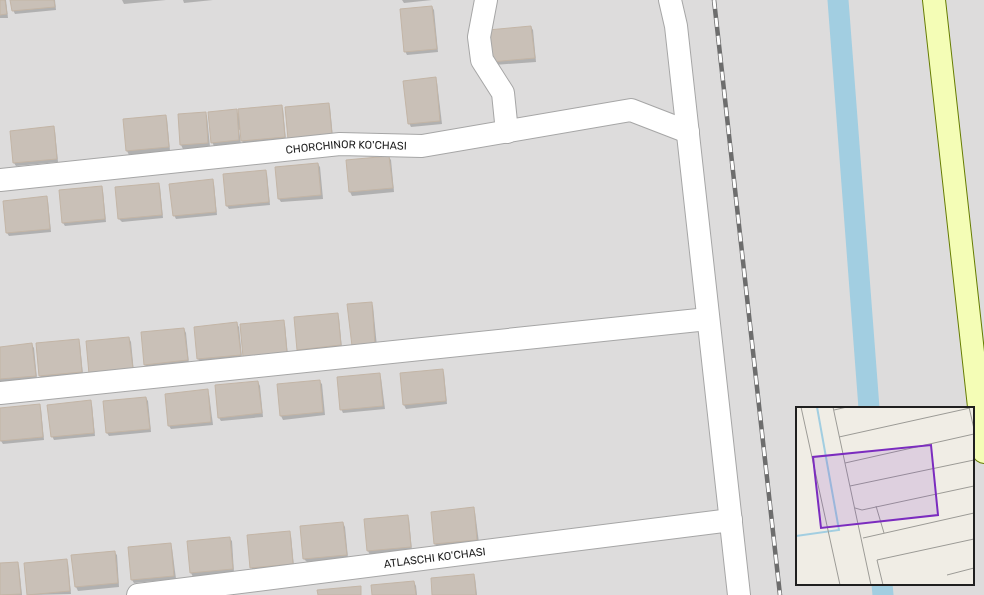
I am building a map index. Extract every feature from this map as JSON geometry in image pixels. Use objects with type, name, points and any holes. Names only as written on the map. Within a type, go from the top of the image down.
[{"type":"main road","points":[[934,1],[984,452]]},
{"type":"street","points":[[486,0],[479,37],[482,60],[503,93],[507,132]]},
{"type":"street","points":[[670,0],[676,26],[740,595]]},
{"type":"street","name":"CHORCHINOR KO'CHASI","points":[[0,180],[340,144],[422,146],[631,110],[688,132]]},
{"type":"street","points":[[0,393],[708,318]]},
{"type":"street","name":"ATLASCHI KO'CHASI","points":[[138,595],[731,520]]},
{"type":"shaded area","points":[[0,0],[984,0],[984,595],[0,595]]},
{"type":"building","points":[[0,0],[5,0],[7,14],[0,15]]},
{"type":"building","points":[[10,0],[54,0],[55,7],[12,11]]},
{"type":"building","points":[[432,6],[437,49],[404,52],[400,9]]},
{"type":"building","points":[[531,26],[535,58],[491,62],[488,30]]},
{"type":"building","points":[[436,77],[440,121],[408,124],[403,81]]},
{"type":"building","points":[[329,103],[332,135],[288,139],[285,107]]},
{"type":"building","points":[[282,105],[285,137],[241,141],[238,109]]},
{"type":"building","points":[[237,109],[239,140],[211,143],[208,112]]},
{"type":"building","points":[[206,112],[208,143],[180,145],[178,114]]},
{"type":"building","points":[[166,115],[169,147],[126,151],[123,119]]},
{"type":"building","points":[[54,126],[57,159],[13,163],[10,131]]},
{"type":"building","points":[[389,156],[393,188],[349,192],[346,160]]},
{"type":"building","points":[[318,163],[321,195],[278,199],[275,167]]},
{"type":"building","points":[[266,170],[269,202],[226,206],[223,174]]},
{"type":"building","points":[[213,179],[216,212],[173,216],[169,184]]},
{"type":"building","points":[[159,183],[162,215],[118,219],[115,187]]},
{"type":"building","points":[[102,186],[105,219],[62,223],[59,190]]},
{"type":"building","points":[[47,196],[50,229],[6,233],[3,201]]},
{"type":"building","points":[[372,302],[375,344],[352,346],[347,304]]},
{"type":"building","points":[[338,313],[341,345],[297,350],[294,317]]},
{"type":"building","points":[[284,320],[287,353],[243,357],[240,324]]},
{"type":"building","points":[[237,322],[241,355],[197,359],[194,327]]},
{"type":"building","points":[[184,328],[188,360],[144,365],[141,332]]},
{"type":"building","points":[[129,337],[133,369],[89,374],[86,341]]},
{"type":"building","points":[[79,339],[82,372],[39,376],[36,343]]},
{"type":"building","points":[[32,343],[36,376],[0,379],[0,347]]},
{"type":"building","points":[[443,369],[446,401],[403,405],[400,373]]},
{"type":"building","points":[[380,373],[383,406],[340,410],[337,377]]},
{"type":"building","points":[[320,380],[323,412],[280,416],[277,384]]},
{"type":"building","points":[[258,381],[262,413],[218,418],[215,385]]},
{"type":"building","points":[[208,389],[211,422],[168,426],[165,394]]},
{"type":"building","points":[[146,397],[150,429],[106,433],[103,401]]},
{"type":"building","points":[[91,400],[94,433],[51,437],[47,405]]},
{"type":"building","points":[[40,404],[43,437],[0,441],[0,408]]},
{"type":"building","points":[[474,507],[477,540],[434,544],[431,512]]},
{"type":"building","points":[[408,515],[411,547],[367,551],[364,519]]},
{"type":"building","points":[[343,522],[347,555],[303,559],[300,526]]},
{"type":"building","points":[[290,531],[293,564],[250,568],[247,535]]},
{"type":"building","points":[[230,537],[233,569],[190,573],[187,541]]},
{"type":"building","points":[[171,543],[174,576],[131,580],[128,547]]},
{"type":"building","points":[[115,551],[118,583],[75,587],[71,555]]},
{"type":"building","points":[[67,559],[70,591],[27,595],[24,563]]},
{"type":"building","points":[[18,562],[21,594],[0,595],[0,563]]},
{"type":"building","points":[[474,574],[476,595],[432,595],[431,578]]},
{"type":"building","points":[[414,581],[416,595],[372,595],[371,585]]},
{"type":"building","points":[[361,586],[361,595],[318,595],[317,590]]},
{"type":"waterway","points":[[838,0],[869,407]]},
{"type":"waterway","points":[[882,585],[883,595]]},
{"type":"railway","points":[[714,0],[780,595]]}]
